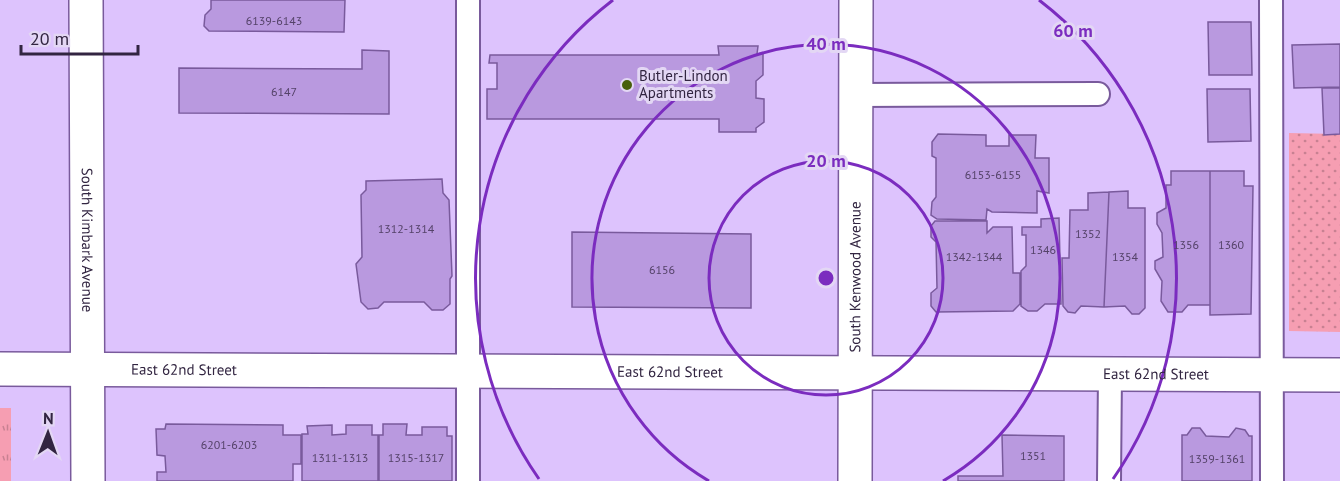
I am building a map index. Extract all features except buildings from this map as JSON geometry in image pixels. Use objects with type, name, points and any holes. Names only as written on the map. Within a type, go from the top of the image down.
[{"type":"street","name":"South Kimbark Avenue","points":[[86,0],[88,481]]},
{"type":"street","name":"South Kenwood Avenue","points":[[855,481],[856,0]]},
{"type":"street","name":"East 62nd Street","points":[[0,369],[1340,375]]},
{"type":"lane","points":[[468,0],[468,481]]},
{"type":"lane","points":[[1271,0],[1272,481]]},
{"type":"lane","points":[[856,95],[1098,94]]},
{"type":"lane","points":[[1109,481],[1110,374]]},
{"type":"green space","points":[[1289,133],[1340,134],[1340,332],[1289,331]]},
{"type":"green space","points":[[0,408],[11,408],[11,481],[0,481]]},
{"type":"place","name":"Butler-Lindon Apartments","points":[[627,85]]}]
